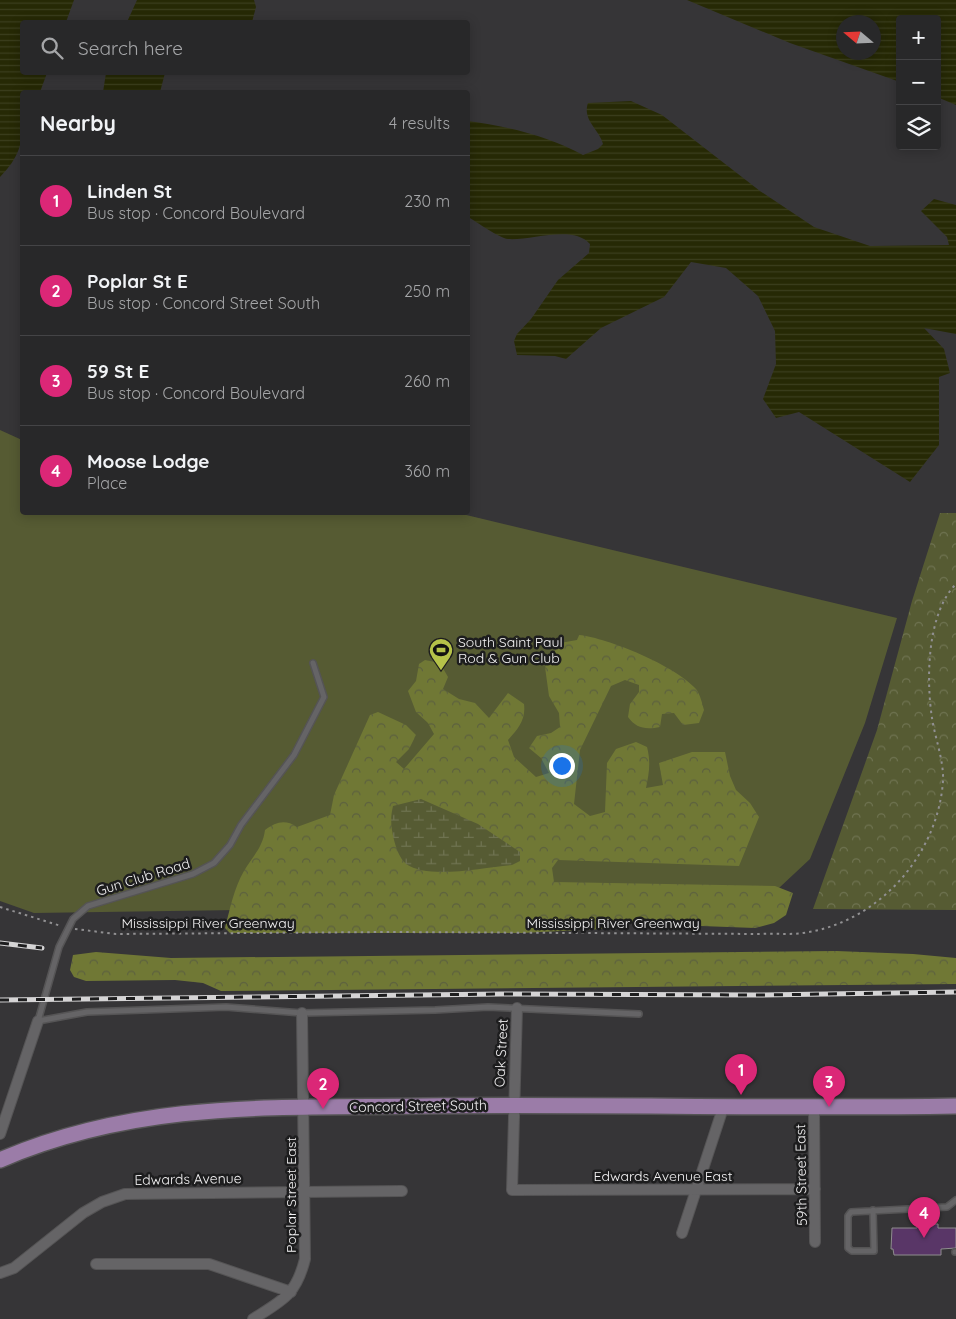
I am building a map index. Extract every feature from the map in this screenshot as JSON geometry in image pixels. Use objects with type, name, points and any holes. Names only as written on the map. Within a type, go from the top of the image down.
[{"type":"main road","name":"Concord Street South","points":[[0,1160],[35,1146],[96,1127],[153,1116],[218,1109],[513,1105],[724,1105],[814,1108],[956,1106]]},
{"type":"street","name":"Oak Street","points":[[512,1190],[517,1008]]},
{"type":"street","name":"Poplar Street East","points":[[253,1319],[291,1292],[300,1280],[305,1259],[302,1013]]},
{"type":"street","points":[[0,1134],[38,1021]]},
{"type":"street","points":[[682,1233],[724,1105]]},
{"type":"street","name":"59th Street East","points":[[814,1108],[815,1242]]},
{"type":"street","name":"Edwards Avenue East","points":[[512,1190],[815,1189]]},
{"type":"street","name":"Edwards Avenue","points":[[0,1273],[14,1268],[93,1207],[125,1194],[402,1191]]},
{"type":"street","points":[[96,1264],[209,1264],[291,1292]]},
{"type":"lane","name":"Gun Club Road","points":[[38,1021],[59,947],[73,919],[88,906],[193,874],[223,854],[241,825],[294,755],[324,697],[313,663]]},
{"type":"lane","points":[[38,1021],[87,1012],[226,1007],[302,1013],[488,1007],[639,1014]]},
{"type":"lane","points":[[873,1210],[874,1251],[852,1251],[848,1248],[848,1216],[851,1212],[873,1210],[946,1207],[956,1200]]},
{"type":"path","name":"Mississippi River Greenway","points":[[0,906],[68,928],[116,934],[390,932],[761,934],[803,933],[842,922],[886,895],[917,861],[936,821],[943,780],[931,716],[928,667],[936,618],[951,589],[956,584]]},
{"type":"green space","name":"South Saint Paul Rod & Gun Club","points":[[0,430],[20,439],[20,515],[466,515],[897,618],[865,723],[810,859],[764,902],[34,913],[0,901]]},
{"type":"green space","points":[[940,513],[956,513],[956,910],[813,909],[877,730],[912,601]]},
{"type":"green space","points":[[579,635],[607,641],[623,647],[673,671],[696,689],[704,710],[699,723],[683,725],[674,713],[662,714],[660,727],[641,727],[634,724],[628,717],[630,704],[639,692],[639,685],[625,680],[611,686],[580,750],[574,804],[590,816],[605,812],[607,763],[616,749],[636,742],[647,747],[649,768],[646,788],[663,785],[659,763],[692,752],[725,752],[730,776],[736,790],[750,803],[759,817],[739,866],[558,860],[552,868],[554,882],[775,886],[793,893],[786,915],[774,923],[755,928],[701,926],[690,923],[628,922],[601,929],[522,933],[230,933],[225,928],[238,884],[260,846],[265,830],[273,825],[285,822],[297,827],[330,815],[334,795],[370,715],[378,712],[406,725],[416,735],[409,749],[396,762],[404,769],[434,734],[428,723],[416,712],[408,691],[416,681],[419,664],[425,660],[440,663],[448,677],[443,689],[459,699],[475,703],[489,718],[508,693],[524,704],[522,720],[508,740],[514,757],[536,777],[549,773],[541,758],[529,748],[537,736],[551,733],[560,727],[559,713],[549,696],[545,667],[560,643],[577,640]]},
{"type":"green space","points":[[421,799],[478,824],[520,852],[520,861],[512,865],[442,872],[416,869],[406,864],[397,850],[394,840],[391,823],[393,806]]},
{"type":"green space","points":[[836,951],[956,958],[956,984],[221,991],[203,983],[175,980],[86,981],[74,977],[70,970],[73,955],[96,952],[171,958]]},
{"type":"shaded area","points":[[0,0],[74,0],[67,20],[20,20],[20,75],[46,75],[41,90],[20,90],[20,145],[9,167],[0,177]]},
{"type":"shaded area","points":[[137,0],[254,0],[256,7],[253,20],[128,20]]},
{"type":"shaded area","points":[[687,0],[956,0],[956,105],[941,99],[941,15],[896,15],[896,81],[838,60],[881,60],[881,15],[836,15],[836,59],[790,43]]},
{"type":"shaded area","points":[[106,75],[164,75],[161,90],[103,90]]},
{"type":"shaded area","points":[[631,101],[662,115],[760,191],[814,227],[870,246],[949,245],[947,237],[921,211],[934,199],[956,205],[956,334],[924,328],[944,349],[950,373],[939,377],[939,445],[910,482],[799,412],[776,418],[763,399],[776,364],[775,331],[758,296],[726,268],[691,262],[664,297],[601,328],[566,359],[555,356],[517,355],[514,341],[517,334],[531,319],[558,280],[589,253],[590,244],[582,238],[562,234],[508,239],[470,218],[470,121],[542,137],[583,155],[598,149],[603,144],[587,114],[588,103]]},
{"type":"building","points":[[917,1224],[938,1224],[938,1228],[956,1228],[956,1248],[941,1249],[941,1255],[894,1255],[893,1249],[891,1249],[892,1228],[917,1228]]},
{"type":"railway","points":[[0,943],[42,948]]},
{"type":"railway","points":[[0,1000],[502,994],[761,995],[956,992]]},
{"type":"place","name":"South Saint Paul Rod & Gun Club","points":[[441,671]]},
{"type":"place","name":"Linden St","points":[[741,1095]]},
{"type":"place","name":"59 St E","points":[[829,1107]]},
{"type":"place","name":"Poplar St E","points":[[323,1109]]},
{"type":"place","name":"Moose Lodge","points":[[924,1238]]}]
